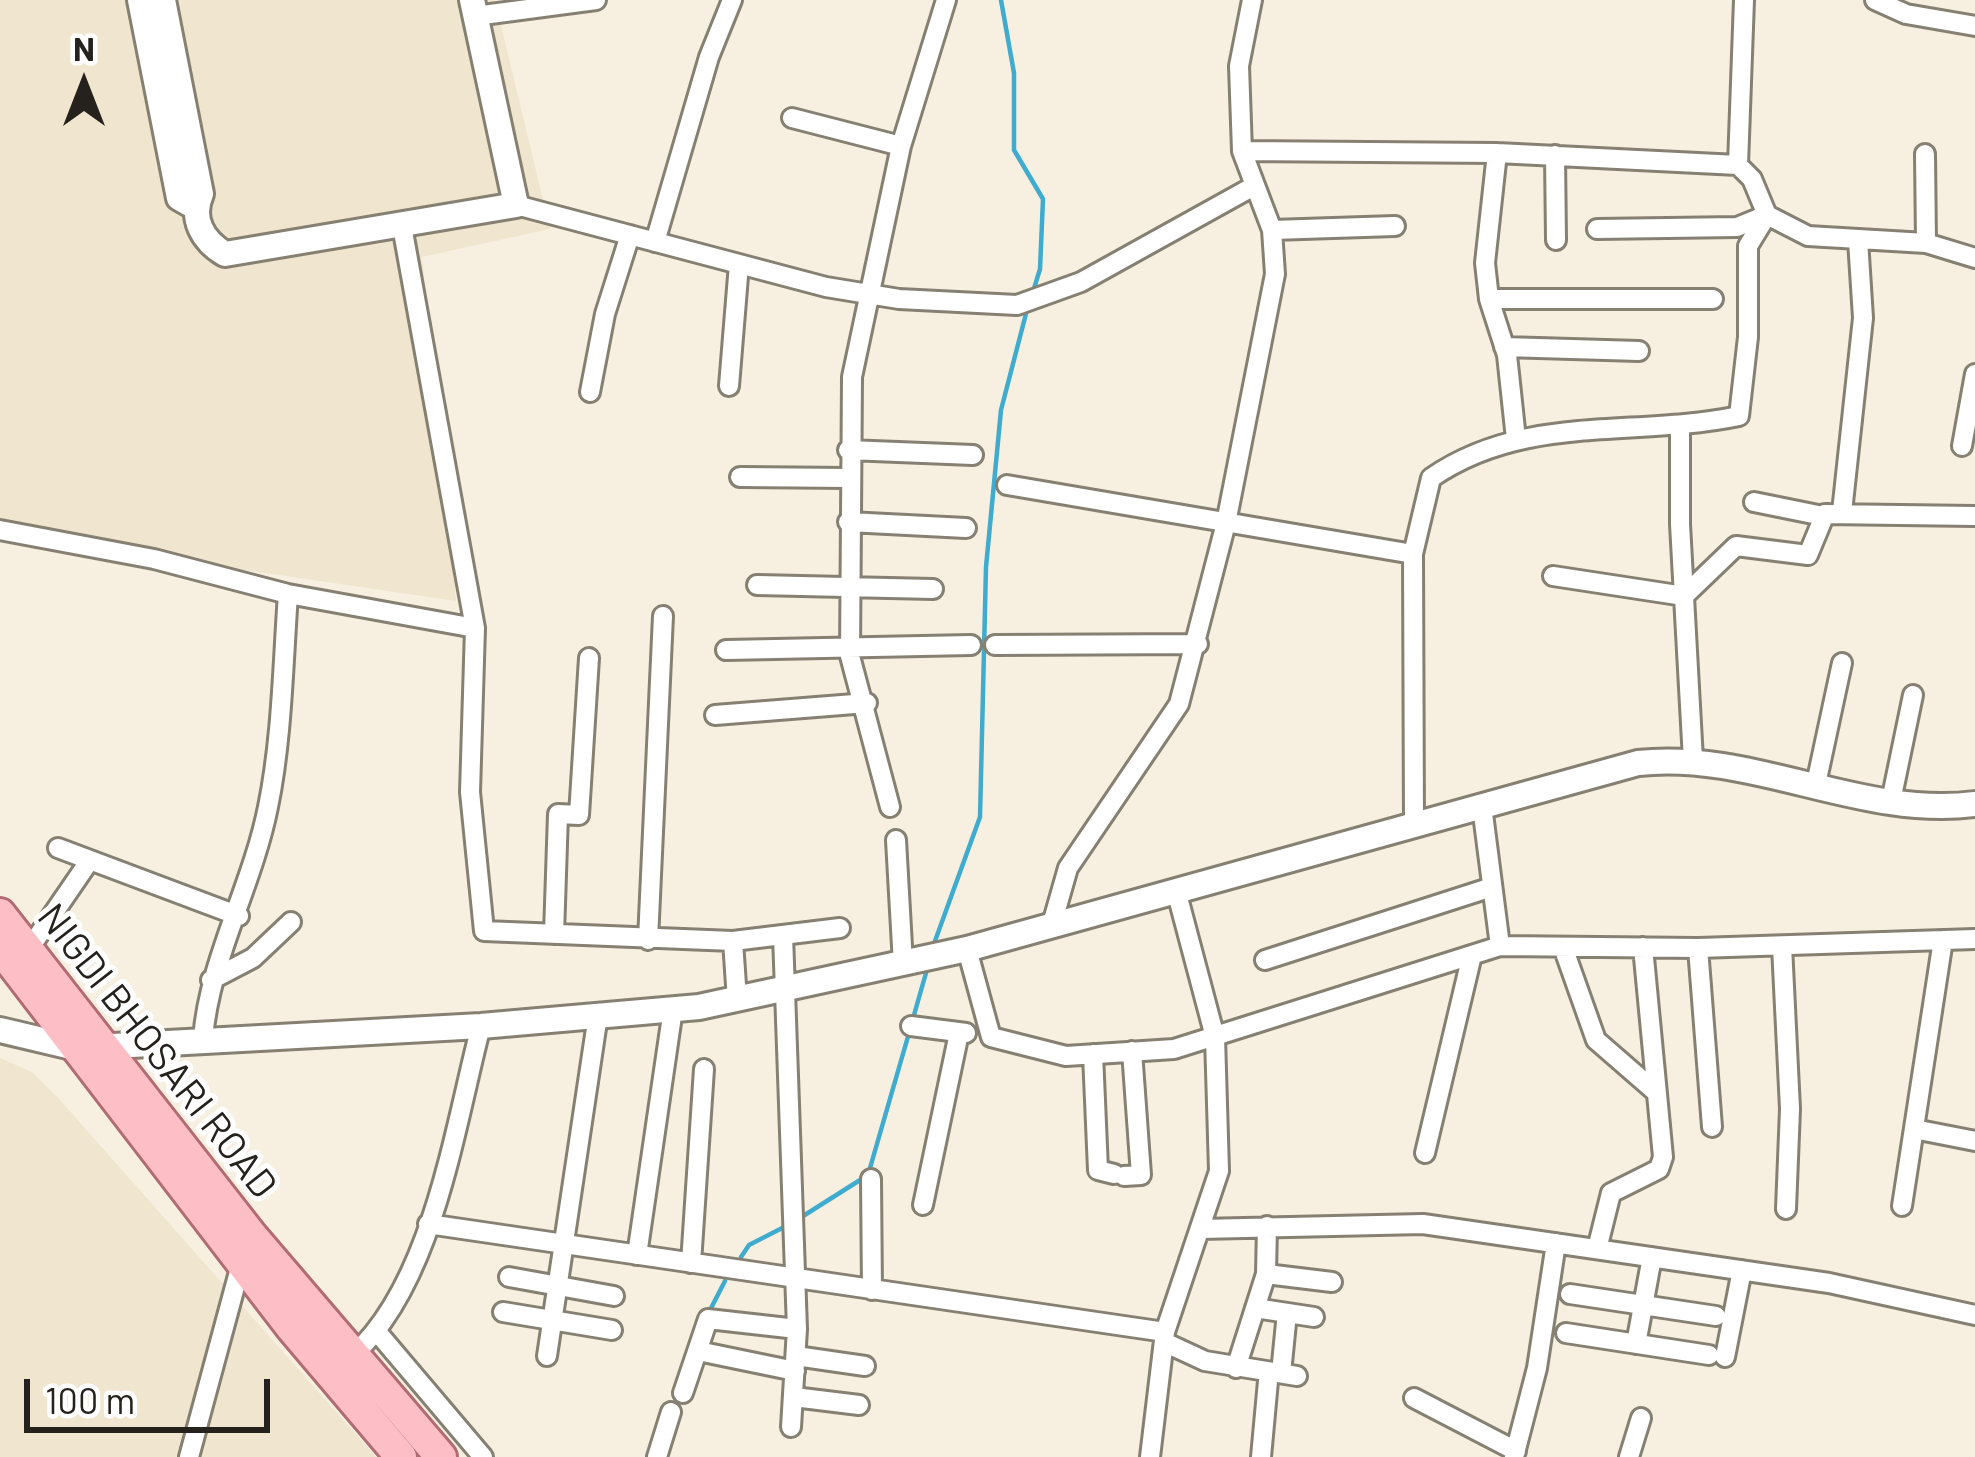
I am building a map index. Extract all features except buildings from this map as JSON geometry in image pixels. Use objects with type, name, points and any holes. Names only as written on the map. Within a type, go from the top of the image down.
[{"type":"main road","name":"NIGDI BHOSARI ROAD","points":[[0,914],[15,949],[246,1249]]},
{"type":"main road","points":[[246,1249],[352,1356],[441,1457]]},
{"type":"main road","points":[[246,1249],[401,1457]]},
{"type":"street","points":[[140,0],[179,198],[195,207]]},
{"type":"street","points":[[163,0],[201,194],[195,207],[202,234],[225,254],[516,205],[868,294],[1017,305],[1049,295],[1254,186]]},
{"type":"street","points":[[516,205],[474,8],[596,0]]},
{"type":"street","points":[[655,242],[709,57],[732,0]]},
{"type":"street","points":[[890,807],[849,646],[852,377],[901,146],[946,0]]},
{"type":"street","points":[[1052,924],[1067,868],[1179,704],[1226,523],[1275,274],[1272,230],[1242,151],[1239,66],[1252,0]]},
{"type":"street","points":[[1738,165],[1744,0]]},
{"type":"street","points":[[1875,0],[1929,9],[1975,26]]},
{"type":"street","points":[[792,118],[901,146]]},
{"type":"street","points":[[1242,151],[1497,153],[1738,165],[1752,178],[1767,215],[1808,236],[1926,243],[1975,258]]},
{"type":"street","points":[[1497,153],[1485,263],[1489,299],[1504,347],[1516,439]]},
{"type":"street","points":[[1924,154],[1926,243]]},
{"type":"street","points":[[1555,155],[1556,240]]},
{"type":"street","points":[[1597,229],[1737,227],[1767,215]]},
{"type":"street","points":[[1414,825],[1413,554],[1431,478],[1516,439],[1557,429],[1680,426],[1739,416],[1747,354],[1748,246],[1767,215]]},
{"type":"street","points":[[402,226],[475,628],[470,791],[484,932],[733,941],[840,928]]},
{"type":"street","points":[[1272,230],[1395,226]]},
{"type":"street","points":[[590,392],[604,314],[630,236]]},
{"type":"street","points":[[1684,596],[1736,546],[1808,555],[1832,514],[1862,318],[1858,239]]},
{"type":"street","points":[[728,386],[739,264]]},
{"type":"street","points":[[1489,299],[1713,299]]},
{"type":"street","points":[[1504,347],[1639,351]]},
{"type":"street","points":[[1962,446],[1975,374]]},
{"type":"street","points":[[1680,426],[1693,760]]},
{"type":"street","points":[[848,450],[974,455]]},
{"type":"street","points":[[740,477],[848,478]]},
{"type":"street","points":[[1007,485],[1413,554]]},
{"type":"street","points":[[1754,502],[1832,514],[1975,516]]},
{"type":"street","points":[[848,522],[966,528]]},
{"type":"street","points":[[0,530],[154,559],[288,594],[475,628]]},
{"type":"street","points":[[1553,576],[1684,596]]},
{"type":"street","points":[[757,585],[933,589]]},
{"type":"street","points":[[202,1039],[211,980],[239,916],[269,806],[288,594]]},
{"type":"street","points":[[648,940],[663,616]]},
{"type":"street","points":[[995,645],[1198,644]]},
{"type":"street","points":[[726,650],[971,645]]},
{"type":"street","points":[[554,934],[558,814],[579,815],[589,658]]},
{"type":"street","points":[[1816,784],[1842,663]]},
{"type":"street","points":[[1891,801],[1913,695]]},
{"type":"street","points":[[715,715],[866,703]]},
{"type":"street","points":[[0,1030],[90,1047],[481,1026],[736,1000],[967,949],[1638,763],[1693,760],[1891,801],[1925,806],[1975,804]]},
{"type":"street","points":[[1482,806],[1500,946]]},
{"type":"street","points":[[896,840],[903,964]]},
{"type":"street","points":[[58,848],[239,916]]},
{"type":"street","points":[[15,949],[90,860]]},
{"type":"street","points":[[1265,961],[1492,887]]},
{"type":"street","points":[[1150,1457],[1164,1337],[1219,1171],[1215,1037],[1176,890]]},
{"type":"street","points":[[211,980],[253,958],[291,922]]},
{"type":"street","points":[[783,935],[789,989],[791,1277],[797,1329],[791,1427]]},
{"type":"street","points":[[911,1026],[991,1037],[1066,1056],[1132,1052],[1215,1037],[1500,946],[1698,948],[1975,939]]},
{"type":"street","points":[[1902,1206],[1943,940]]},
{"type":"street","points":[[733,941],[736,1000]]},
{"type":"street","points":[[1564,946],[1596,1040],[1658,1093]]},
{"type":"street","points":[[1782,946],[1790,1109],[1786,1209]]},
{"type":"street","points":[[1598,1250],[1611,1193],[1659,1169],[1663,1157],[1643,947]]},
{"type":"street","points":[[1698,948],[1712,1127]]},
{"type":"street","points":[[967,949],[991,1037]]},
{"type":"street","points":[[1426,1153],[1472,975],[1472,955]]},
{"type":"street","points":[[638,1255],[673,1009]]},
{"type":"street","points":[[547,1356],[598,1016]]},
{"type":"street","points":[[352,1356],[378,1333],[428,1224],[481,1026]]},
{"type":"street","points":[[923,1205],[959,1033]]},
{"type":"street","points":[[1094,1054],[1098,1170],[1141,1175],[1132,1052]]},
{"type":"street","points":[[691,1263],[704,1069]]},
{"type":"street","points":[[1914,1129],[1975,1141]]},
{"type":"street","points":[[871,1180],[872,1290]]},
{"type":"street","points":[[1200,1229],[1380,1222],[1742,1270],[1975,1315]]},
{"type":"street","points":[[428,1224],[1164,1337],[1236,1368],[1282,1377]]},
{"type":"street","points":[[1236,1368],[1266,1274],[1267,1226]]},
{"type":"street","points":[[1414,1398],[1515,1454],[1537,1368],[1556,1244]]},
{"type":"street","points":[[189,1457],[246,1249]]},
{"type":"street","points":[[1636,1344],[1652,1257]]},
{"type":"street","points":[[1566,1333],[1717,1356],[1742,1270]]},
{"type":"street","points":[[1266,1274],[1332,1282]]},
{"type":"street","points":[[509,1277],[614,1297]]},
{"type":"street","points":[[1570,1294],[1716,1316]]},
{"type":"street","points":[[1255,1308],[1315,1317]]},
{"type":"street","points":[[503,1312],[612,1330]]},
{"type":"street","points":[[1261,1457],[1282,1377],[1287,1312]]},
{"type":"street","points":[[682,1393],[708,1318],[797,1329]]},
{"type":"street","points":[[378,1333],[483,1457]]},
{"type":"street","points":[[698,1352],[865,1366]]},
{"type":"street","points":[[794,1397],[859,1405]]},
{"type":"street","points":[[657,1457],[671,1412]]},
{"type":"street","points":[[1630,1457],[1641,1418]]},
{"type":"shaded area","points":[[0,0],[495,0],[550,229],[422,257],[456,601],[0,534]]},
{"type":"shaded area","points":[[0,1058],[32,1072],[60,1100],[376,1457],[0,1457]]},
{"type":"waterway","points":[[1001,0],[1014,73],[1014,150],[1043,199],[1040,269],[1032,295]]},
{"type":"waterway","points":[[935,941],[980,817],[986,567],[1001,410],[1028,306]]},
{"type":"waterway","points":[[912,1022],[926,973]]},
{"type":"waterway","points":[[800,1218],[868,1175],[909,1033]]},
{"type":"waterway","points":[[741,1257],[749,1245],[790,1224]]},
{"type":"waterway","points":[[708,1314],[725,1281]]}]
